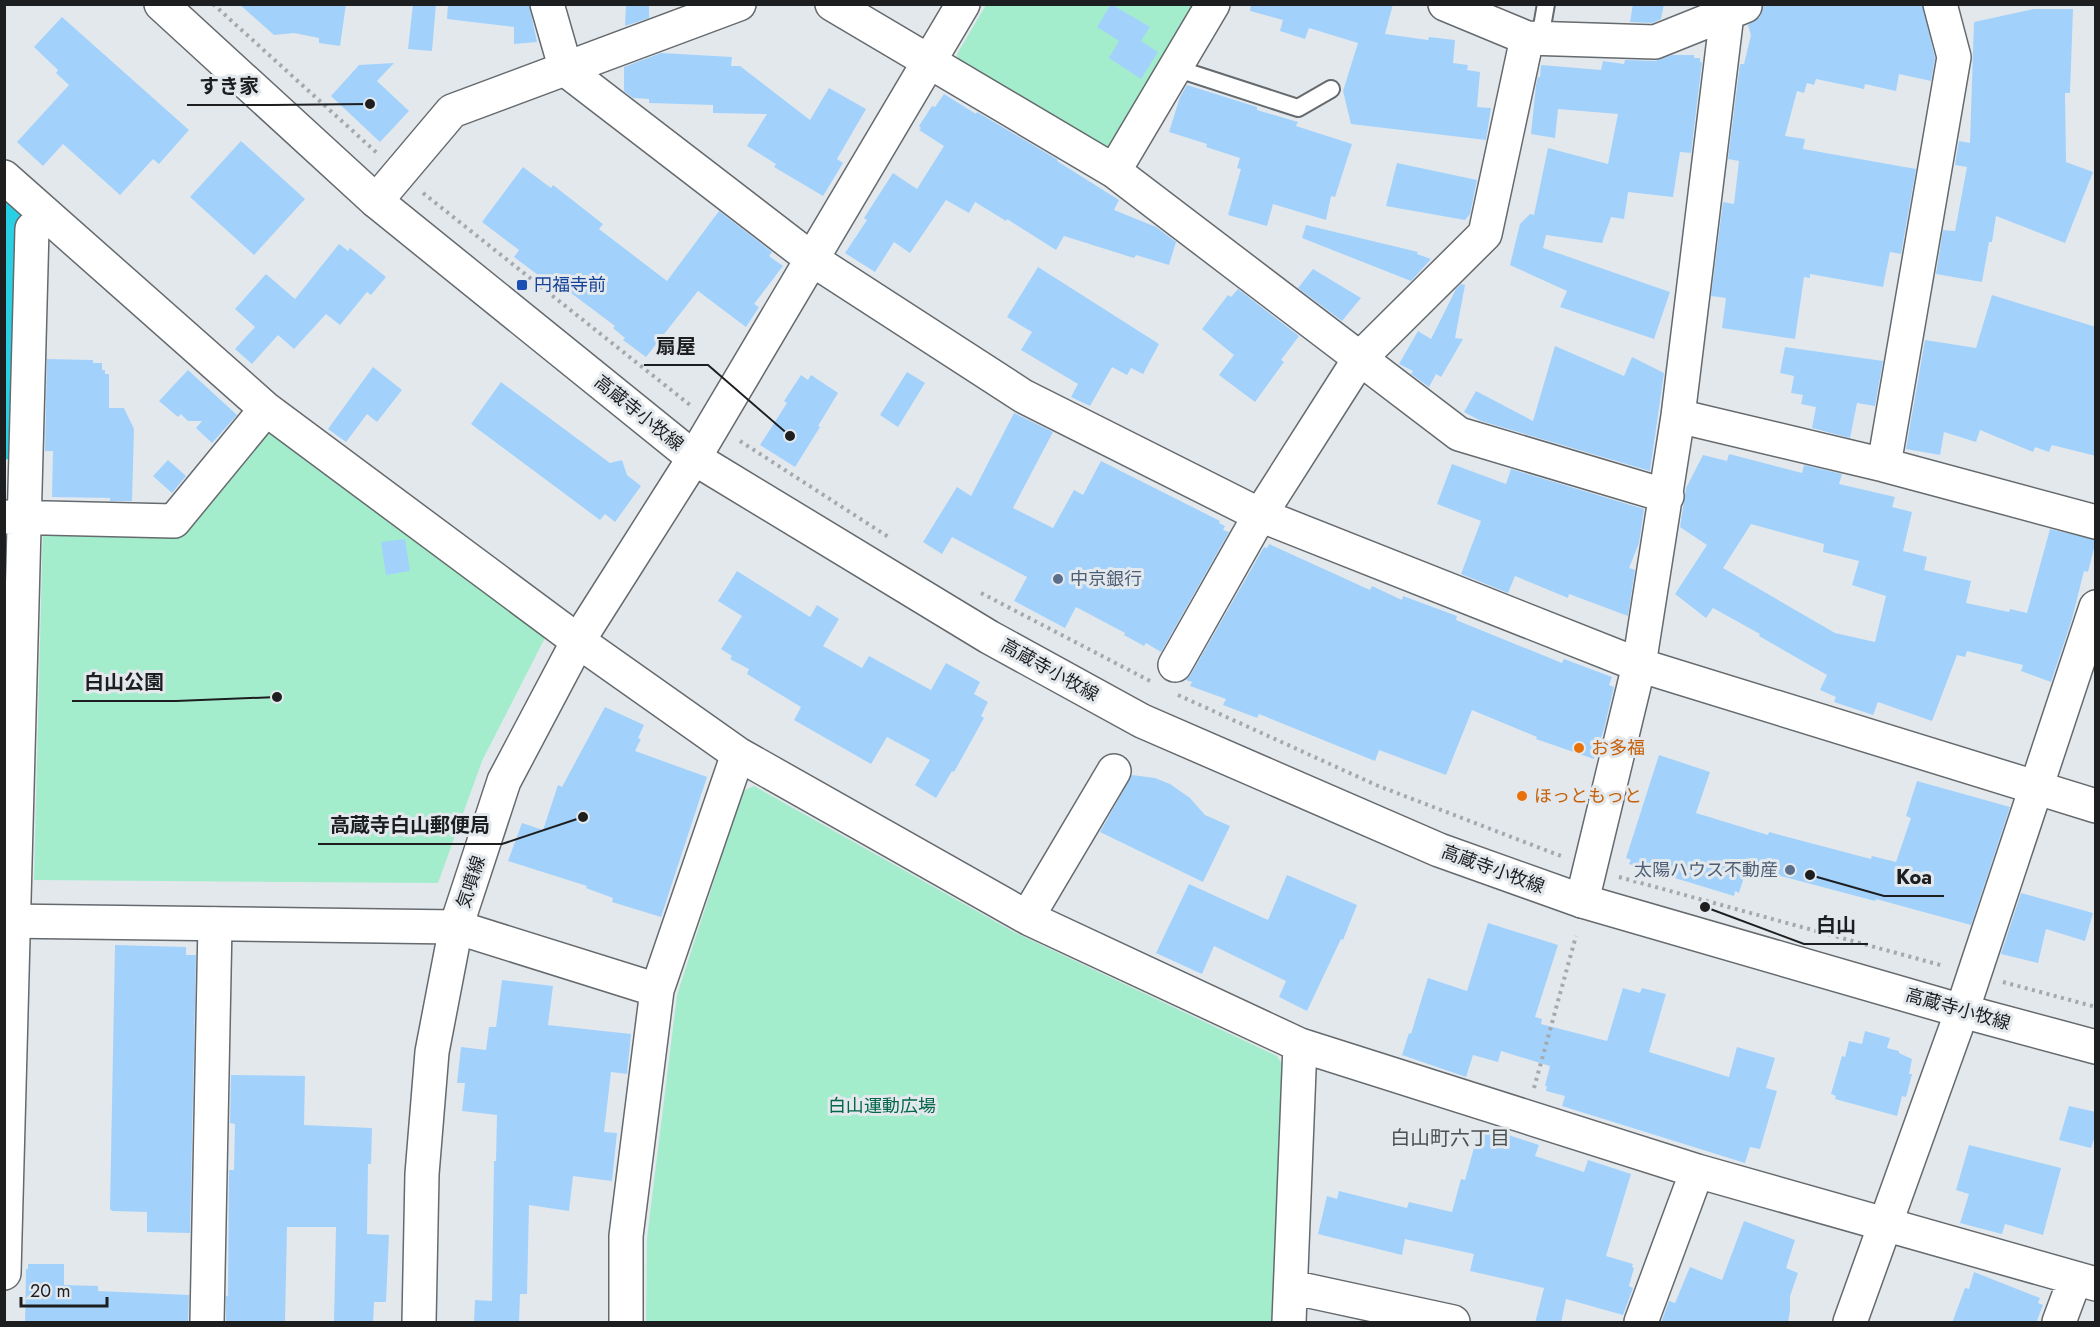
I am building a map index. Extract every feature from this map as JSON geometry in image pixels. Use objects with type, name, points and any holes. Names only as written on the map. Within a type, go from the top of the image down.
[{"type":"street","name":"高蔵寺小牧線","points":[[161,4],[376,201],[694,458],[989,637],[1142,721],[1439,850],[1582,901],[1962,1011],[2096,1047]]},
{"type":"street","points":[[547,4],[566,70],[813,260],[1023,396],[1260,516],[1639,664],[2096,806]]},
{"type":"street","points":[[376,201],[452,111],[739,4]]},
{"type":"street","points":[[832,4],[928,63],[1114,171],[1459,434],[1666,496]]},
{"type":"street","name":"気噴線","points":[[419,1323],[422,1174],[432,1052],[456,927],[504,781],[578,640],[694,458],[963,4]]},
{"type":"street","points":[[1114,171],[1213,4]]},
{"type":"street","points":[[1445,4],[1484,12],[1534,38],[1655,42],[1737,9]]},
{"type":"street","points":[[1884,465],[1954,57],[1940,4]]},
{"type":"street","points":[[1582,901],[1639,664],[1678,416],[1737,9]]},
{"type":"street","points":[[1166,680],[1260,516],[1360,358],[1485,234],[1534,38]]},
{"type":"street","points":[[4,177],[266,409],[578,640],[738,754],[1030,919],[1300,1045],[1697,1171],[2085,1282],[2059,1323]]},
{"type":"street","points":[[4,1273],[15,517],[32,229],[46,215]]},
{"type":"street","points":[[15,517],[174,521],[266,409]]},
{"type":"street","points":[[1678,416],[1884,465],[2096,522]]},
{"type":"street","points":[[1850,1323],[1962,1011],[2096,607]]},
{"type":"street","points":[[626,1323],[626,1236],[657,990],[738,754]]},
{"type":"street","points":[[1028,916],[1114,771]]},
{"type":"street","points":[[9,921],[456,927],[657,990]]},
{"type":"street","points":[[207,1323],[215,924]]},
{"type":"street","points":[[1289,1323],[1300,1045]]},
{"type":"street","points":[[1641,1323],[1697,1171]]},
{"type":"street","points":[[1291,1287],[1453,1323]]},
{"type":"lane","points":[[1534,38],[1546,4]]},
{"type":"lane","points":[[1174,68],[1298,108],[1331,89]]},
{"type":"path","points":[[213,4],[399,173],[714,423],[897,542]]},
{"type":"path","points":[[974,590],[1166,680],[1376,785],[1608,874],[2096,1007]]},
{"type":"path","points":[[1526,1117],[1576,936]]},
{"type":"green space","points":[[986,5],[1198,5],[1113,146],[1100,148],[960,67],[957,54]]},
{"type":"green space","points":[[270,420],[548,632],[482,761],[438,883],[34,880],[43,524],[183,527]]},
{"type":"green space","name":"白山運動広場","points":[[754,786],[1014,932],[1277,1056],[1284,1067],[1276,1322],[646,1322],[647,1238],[677,995],[743,791]]},
{"type":"building","points":[[239,4],[346,4],[340,46],[319,43],[319,38],[294,33],[274,35]]},
{"type":"building","points":[[413,4],[436,4],[432,51],[408,49]]},
{"type":"building","points":[[448,4],[529,4],[537,42],[514,44],[514,27],[447,19]]},
{"type":"building","points":[[626,4],[649,4],[649,18],[625,26]]},
{"type":"building","points":[[1111,4],[1150,27],[1141,41],[1158,52],[1141,79],[1109,58],[1119,41],[1097,27]]},
{"type":"building","points":[[1251,4],[1393,4],[1385,34],[1428,40],[1429,37],[1455,40],[1453,63],[1468,65],[1467,70],[1480,72],[1477,107],[1491,108],[1486,140],[1351,124],[1343,91],[1358,43],[1309,28],[1305,39],[1280,31],[1283,20],[1250,11]]},
{"type":"building","points":[[1633,4],[1664,4],[1661,19],[1652,23],[1630,22]]},
{"type":"building","points":[[1763,4],[1922,4],[1935,58],[1931,81],[1899,74],[1896,91],[1865,84],[1864,89],[1816,79],[1814,85],[1807,83],[1804,93],[1797,91],[1785,136],[1805,139],[1803,149],[1916,169],[1901,254],[1890,252],[1883,287],[1810,274],[1810,278],[1804,277],[1795,339],[1722,328],[1726,298],[1711,296],[1723,202],[1734,204],[1739,161],[1728,159],[1740,64],[1744,64],[1751,35],[1748,25],[1760,17]]},
{"type":"building","points":[[2034,9],[2073,9],[2070,93],[2065,93],[2066,162],[2093,172],[2065,243],[1996,216],[1982,282],[1936,274],[1943,230],[1955,231],[1967,167],[1955,165],[1959,141],[1970,143],[1974,22]]},
{"type":"building","points":[[62,17],[189,130],[159,164],[153,159],[120,195],[63,144],[43,166],[17,142],[69,85],[56,73],[58,70],[34,47]]},
{"type":"building","points":[[661,53],[732,57],[731,66],[740,66],[810,120],[829,88],[866,109],[837,159],[843,163],[823,196],[774,167],[776,164],[747,146],[767,114],[713,113],[713,105],[649,103],[649,99],[633,98],[624,91],[624,67]]},
{"type":"building","points":[[1672,55],[1694,55],[1694,58],[1700,58],[1702,62],[1691,153],[1680,152],[1673,197],[1628,192],[1624,219],[1611,217],[1602,243],[1546,235],[1543,248],[1670,292],[1654,339],[1560,307],[1567,291],[1510,265],[1520,224],[1530,214],[1534,215],[1548,148],[1608,164],[1618,114],[1558,109],[1555,138],[1531,134],[1536,85],[1540,77],[1541,65],[1601,70],[1603,61],[1624,64],[1625,60],[1655,61]]},
{"type":"building","points":[[394,63],[377,81],[409,111],[380,142],[331,96],[359,65]]},
{"type":"building","points":[[1187,85],[1257,107],[1257,110],[1298,122],[1296,126],[1352,144],[1335,197],[1331,196],[1326,220],[1273,204],[1267,226],[1228,215],[1241,169],[1237,168],[1240,158],[1169,132],[1180,97]]},
{"type":"building","points":[[944,94],[1058,160],[1119,200],[1114,210],[1156,227],[1176,242],[1169,265],[1136,255],[1134,258],[1064,236],[1056,250],[975,202],[969,213],[946,200],[910,253],[894,242],[875,272],[845,253],[867,220],[864,218],[893,173],[917,189],[944,146],[919,130],[921,128],[919,126],[932,106],[935,107]]},
{"type":"building","points":[[241,141],[305,199],[254,255],[190,197]]},
{"type":"building","points":[[1397,163],[1477,180],[1470,214],[1465,220],[1386,206]]},
{"type":"building","points":[[523,167],[551,188],[553,185],[603,224],[599,229],[667,281],[719,211],[772,252],[769,256],[783,266],[754,304],[759,307],[746,327],[698,291],[646,357],[623,340],[625,338],[613,328],[615,326],[559,284],[557,287],[551,282],[550,284],[514,257],[519,250],[482,222]]},
{"type":"building","points":[[1306,225],[1418,252],[1417,254],[1431,259],[1411,281],[1302,238]]},
{"type":"building","points":[[339,244],[348,251],[350,248],[386,277],[371,295],[367,292],[340,325],[326,314],[294,349],[278,335],[252,364],[235,349],[255,327],[235,309],[266,274],[295,299]]},
{"type":"building","points":[[1038,267],[1159,344],[1143,374],[1131,368],[1127,375],[1112,367],[1090,406],[1071,397],[1078,384],[1021,350],[1032,332],[1007,317]]},
{"type":"building","points":[[1313,269],[1361,298],[1342,321],[1298,288]]},
{"type":"building","points":[[1461,284],[1465,285],[1455,338],[1463,339],[1441,377],[1436,374],[1429,387],[1411,374],[1413,371],[1399,364],[1418,331],[1431,339],[1456,289]]},
{"type":"building","points":[[1238,289],[1299,336],[1281,360],[1284,362],[1255,402],[1219,375],[1234,355],[1202,329],[1228,295],[1231,297]]},
{"type":"building","points":[[1992,295],[2096,327],[2096,456],[2052,445],[2049,452],[2035,447],[2033,452],[1980,430],[1976,442],[1944,432],[1940,455],[1906,449],[1925,340],[1976,348]]},
{"type":"building","points":[[1555,346],[1624,376],[1632,357],[1664,373],[1650,471],[1481,421],[1464,412],[1476,391],[1533,421]]},
{"type":"building","points":[[1785,347],[1883,361],[1875,406],[1857,403],[1850,438],[1812,428],[1816,407],[1801,404],[1803,395],[1791,393],[1794,376],[1780,373]]},
{"type":"building","points":[[47,359],[93,360],[93,363],[102,363],[102,370],[105,370],[105,374],[109,374],[109,408],[124,408],[134,429],[132,501],[110,501],[110,498],[52,497],[53,451],[45,451]]},
{"type":"building","points":[[373,367],[402,390],[377,422],[367,414],[346,442],[328,429]]},
{"type":"building","points":[[188,370],[237,415],[212,443],[196,428],[202,421],[188,421],[181,414],[178,417],[159,401]]},
{"type":"building","points":[[907,372],[925,383],[898,427],[880,415]]},
{"type":"building","points":[[801,375],[808,380],[811,375],[838,393],[795,467],[760,445],[787,403],[784,401]]},
{"type":"building","points":[[501,382],[610,463],[622,460],[627,475],[641,486],[615,522],[605,514],[600,520],[471,424]]},
{"type":"building","points":[[1014,413],[1053,432],[1013,508],[1053,528],[1074,490],[1083,495],[1101,461],[1220,521],[1219,523],[1225,526],[1223,530],[1229,532],[1161,652],[1146,643],[1144,646],[1124,635],[1125,633],[1076,607],[1065,628],[1014,601],[1027,577],[952,537],[942,554],[923,542],[957,487],[971,496]]},
{"type":"building","points":[[1729,454],[1802,473],[1804,465],[1842,474],[1839,484],[1895,497],[1892,507],[1912,512],[1903,551],[1927,557],[1924,570],[1971,581],[1966,603],[2009,612],[2010,609],[2027,613],[2050,529],[2096,540],[2088,572],[2084,571],[2072,619],[2051,682],[2021,671],[2023,665],[1967,651],[1965,657],[1957,655],[1932,721],[1878,702],[1873,715],[1834,702],[1836,697],[1820,690],[1827,675],[1759,636],[1760,634],[1713,608],[1706,618],[1675,594],[1707,545],[1680,527],[1686,488],[1703,455],[1727,461]],"holes":[[[1751,524],[1824,544],[1823,552],[1859,561],[1852,585],[1886,596],[1875,642],[1835,633],[1723,568]]]},
{"type":"building","points":[[168,460],[186,476],[172,493],[153,476]]},
{"type":"building","points":[[1452,464],[1506,484],[1511,469],[1644,509],[1639,543],[1629,568],[1635,570],[1628,616],[1569,594],[1568,598],[1515,576],[1508,593],[1461,574],[1481,521],[1437,504]]},
{"type":"building","points":[[405,539],[410,571],[386,575],[381,542]]},
{"type":"building","points":[[1269,544],[1370,590],[1372,586],[1402,600],[1403,596],[1457,616],[1456,620],[1562,663],[1564,659],[1612,677],[1609,685],[1614,687],[1594,759],[1536,739],[1537,737],[1472,710],[1446,775],[1379,750],[1375,761],[1259,714],[1257,718],[1223,705],[1226,699],[1190,686],[1192,682],[1186,680],[1264,547],[1267,548]]},
{"type":"building","points":[[737,571],[810,617],[817,605],[839,619],[823,646],[862,668],[869,656],[931,690],[946,663],[980,682],[974,694],[988,702],[981,716],[984,718],[954,772],[952,771],[936,798],[915,785],[930,760],[887,737],[871,764],[794,720],[801,707],[747,674],[749,669],[730,659],[732,656],[721,649],[742,616],[718,601]]},
{"type":"building","points":[[605,707],[644,725],[635,751],[707,777],[661,917],[612,902],[613,898],[586,888],[587,886],[508,861],[522,823],[543,830],[558,785],[562,787]]},
{"type":"building","points":[[1659,755],[1710,772],[1696,813],[1768,835],[1769,832],[1871,859],[1872,856],[1896,862],[1911,818],[1906,816],[1917,781],[2010,807],[1971,925],[1747,867],[1739,893],[1735,891],[1734,896],[1629,864],[1631,860],[1626,858]]},
{"type":"building","points":[[1132,775],[1155,778],[1170,784],[1190,798],[1205,815],[1230,826],[1203,882],[1100,832]]},
{"type":"building","points":[[1287,875],[1357,905],[1343,940],[1341,939],[1307,1011],[1279,997],[1286,981],[1214,946],[1202,974],[1156,953],[1189,884],[1268,920]]},
{"type":"building","points":[[2021,893],[2093,913],[2085,941],[2046,929],[2038,963],[2001,954]]},
{"type":"building","points":[[1488,923],[1558,945],[1535,1017],[1542,1019],[1541,1024],[1607,1041],[1623,988],[1640,993],[1642,988],[1666,994],[1649,1052],[1729,1077],[1737,1047],[1775,1058],[1766,1088],[1777,1091],[1760,1149],[1750,1147],[1745,1163],[1562,1106],[1565,1096],[1546,1091],[1550,1066],[1501,1051],[1498,1062],[1473,1055],[1466,1077],[1402,1055],[1409,1033],[1411,1034],[1428,978],[1467,991]]},
{"type":"building","points":[[115,945],[186,947],[186,955],[196,955],[190,1233],[147,1232],[147,1212],[112,1211],[110,1209]]},
{"type":"building","points":[[502,980],[553,986],[548,1025],[631,1034],[627,1074],[611,1072],[604,1132],[617,1133],[612,1181],[573,1176],[569,1211],[529,1205],[527,1294],[520,1294],[519,1323],[474,1323],[475,1300],[492,1301],[497,1115],[462,1111],[465,1083],[457,1083],[461,1047],[486,1050],[489,1027],[496,1027]]},
{"type":"building","points":[[1865,1031],[1890,1038],[1887,1048],[1899,1051],[1912,1059],[1909,1074],[1912,1074],[1906,1097],[1902,1096],[1897,1116],[1835,1099],[1836,1096],[1831,1094],[1842,1056],[1845,1057],[1849,1041],[1862,1044]]},
{"type":"building","points":[[231,1075],[305,1076],[304,1125],[372,1128],[371,1164],[368,1164],[367,1234],[389,1235],[386,1302],[374,1302],[373,1323],[334,1323],[336,1227],[287,1227],[285,1323],[226,1323],[229,1170],[234,1170],[235,1124],[230,1123]]},
{"type":"building","points":[[2069,1106],[2096,1112],[2096,1133],[2091,1148],[2059,1140]]},
{"type":"building","points":[[1479,1130],[1492,1134],[1493,1130],[1539,1145],[1535,1156],[1584,1172],[1588,1160],[1631,1174],[1606,1256],[1633,1264],[1629,1286],[1633,1288],[1623,1315],[1566,1299],[1561,1323],[1535,1323],[1544,1288],[1470,1271],[1474,1254],[1405,1239],[1402,1255],[1318,1234],[1327,1196],[1337,1199],[1339,1191],[1407,1208],[1409,1202],[1452,1212],[1461,1179],[1465,1180]]},
{"type":"building","points":[[1969,1145],[2061,1168],[2043,1235],[2005,1224],[2002,1234],[1960,1223],[1969,1194],[1956,1190]]},
{"type":"building","points":[[1744,1221],[1795,1240],[1786,1268],[1798,1273],[1790,1296],[1788,1323],[1661,1323],[1669,1301],[1675,1303],[1690,1267],[1722,1280]]},
{"type":"building","points":[[28,1264],[64,1264],[64,1285],[98,1286],[98,1291],[189,1295],[188,1323],[25,1323]]},
{"type":"building","points":[[1974,1272],[2040,1298],[2038,1303],[2043,1305],[2036,1323],[1952,1323],[1965,1288],[1969,1289]]},
{"type":"waterway","points":[[4,434],[12,214]]},
{"type":"place","name":"すき家","points":[[370,104]]},
{"type":"place","name":"円福寺前","points":[[522,285]]},
{"type":"place","name":"扇屋","points":[[790,436]]},
{"type":"place","name":"中京銀行","points":[[1058,579]]},
{"type":"place","name":"白山公園","points":[[277,697]]},
{"type":"place","name":"お多福","points":[[1579,748]]},
{"type":"place","name":"ほっともっと","points":[[1522,796]]},
{"type":"place","name":"高蔵寺白山郵便局","points":[[583,817]]},
{"type":"place","name":"太陽ハウス不動産","points":[[1790,870]]},
{"type":"place","name":"Koa","points":[[1810,875]]},
{"type":"place","name":"白山","points":[[1705,907]]},
{"type":"district","name":"白山町六丁目","points":[[1450,1138]]}]
